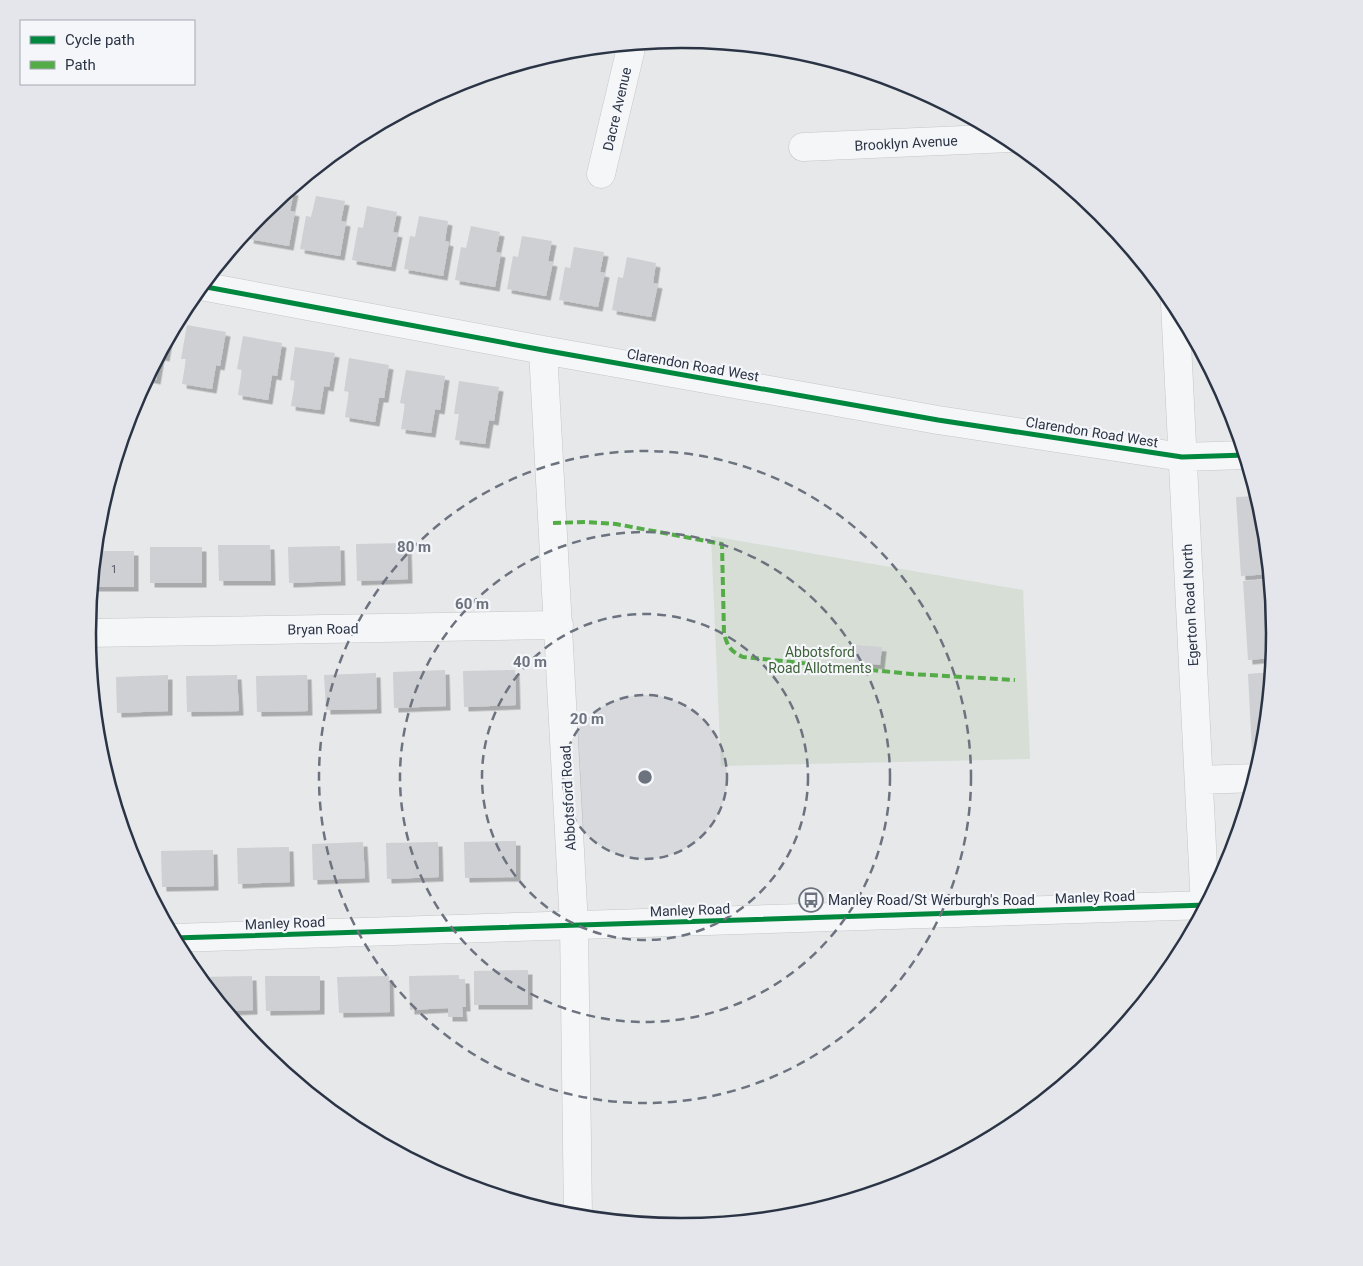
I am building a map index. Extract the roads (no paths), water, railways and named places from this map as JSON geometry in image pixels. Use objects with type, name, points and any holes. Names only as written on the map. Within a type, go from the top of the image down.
[{"type":"street","name":"Dacre Avenue","points":[[601,174],[630,50]]},
{"type":"street","name":"Brooklyn Avenue","points":[[803,147],[995,139]]},
{"type":"street","name":"Clarendon Road West","points":[[210,287],[543,350],[938,420],[1182,457],[1239,455]]},
{"type":"street","name":"Egerton Road North","points":[[1177,321],[1205,895]]},
{"type":"street","name":"Abbotsford Road","points":[[543,350],[574,925],[578,1209]]},
{"type":"street","name":"Bryan Road","points":[[96,634],[559,625]]},
{"type":"street","points":[[1199,780],[1249,778]]},
{"type":"street","name":"Manley Road","points":[[182,938],[1199,906]]},
{"type":"place","name":"Manley Road/St Werburgh's Road","points":[[811,900]]},
{"type":"park label","name":"Abbotsford Road Allotments","points":[[820,660]]}]
